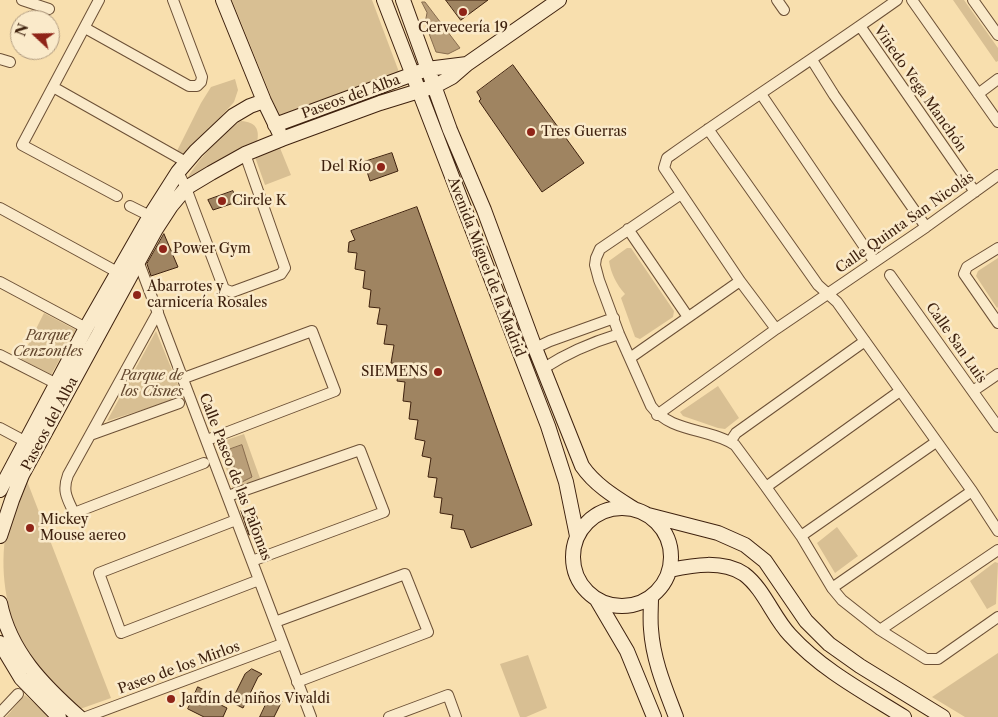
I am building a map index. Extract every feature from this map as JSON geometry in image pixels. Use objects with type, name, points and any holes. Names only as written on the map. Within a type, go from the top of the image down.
[{"type":"main road","points":[[223,0],[264,101],[282,139]]},
{"type":"main road","name":"Avenida Miguel de la Madrid","points":[[384,0],[548,426],[566,482],[577,536]]},
{"type":"main road","name":"Avenida Miguel de la Madrid","points":[[403,0],[450,130],[484,210],[535,348],[582,466],[593,479],[611,494],[634,509]]},
{"type":"main road","name":"Paseos del Alba","points":[[0,490],[31,445],[165,214],[186,188],[245,154],[380,103],[435,86],[452,77],[467,64],[559,0]]},
{"type":"main road","name":"Paseos del Alba","points":[[275,126],[427,70],[467,64]]},
{"type":"main road","name":"Paseos del Alba","points":[[0,536],[31,445],[57,384],[86,328],[150,216],[182,167],[233,116],[250,106],[264,101]]},
{"type":"main road","points":[[648,515],[662,527],[670,543],[670,570],[663,585],[651,597],[639,604],[625,607],[611,606],[597,600],[580,584],[575,572],[573,554],[577,536],[583,526],[601,512],[623,507],[718,533],[745,545],[765,561],[806,621],[829,644],[860,666],[943,717]]},
{"type":"main road","points":[[670,570],[700,564],[719,565],[744,574],[761,593],[789,634],[804,649],[834,673],[904,717]]},
{"type":"main road","points":[[651,597],[651,629],[654,652],[676,717]]},
{"type":"main road","points":[[597,600],[627,651],[654,717]]},
{"type":"main road","points":[[0,603],[11,636],[25,662],[42,683],[79,717]]},
{"type":"main road","points":[[0,643],[6,661],[59,717]]},
{"type":"street","points":[[22,0],[49,9]]},
{"type":"street","points":[[99,0],[22,144],[117,196]]},
{"type":"street","points":[[777,0],[784,10]]},
{"type":"street","points":[[776,329],[740,281],[681,194],[664,168],[664,163],[667,158],[708,129],[812,60],[897,0]]},
{"type":"street","points":[[912,0],[998,122]]},
{"type":"street","points":[[973,0],[998,35]]},
{"type":"street","points":[[85,28],[189,86],[197,86],[201,82],[202,77],[172,1]]},
{"type":"street","name":"Viñedo Vega Manchón","points":[[860,26],[975,192]]},
{"type":"street","points":[[812,60],[834,95],[926,227]]},
{"type":"street","points":[[978,94],[998,79]]},
{"type":"street","points":[[53,87],[182,167],[186,188],[225,290],[232,292],[280,274],[284,270],[285,265],[245,154]]},
{"type":"street","points":[[761,94],[874,261]]},
{"type":"street","points":[[708,129],[818,285],[837,302],[972,491],[998,532]]},
{"type":"street","name":"Calle Quinta San Nicolás","points":[[657,415],[776,329],[926,227],[998,175]]},
{"type":"street","points":[[681,194],[600,249],[595,265],[619,334],[651,406],[657,415],[697,432],[735,445],[800,536],[832,588],[842,600],[880,630],[926,659],[938,659],[998,617]]},
{"type":"street","points":[[130,206],[150,216]]},
{"type":"street","points":[[0,208],[119,272]]},
{"type":"street","points":[[628,229],[688,317]]},
{"type":"street","name":"Calle Paseo de las Palomas","points":[[133,247],[311,717]]},
{"type":"street","points":[[998,248],[967,267],[964,274],[998,324]]},
{"type":"street","name":"Calle San Luis","points":[[890,275],[998,427]]},
{"type":"street","points":[[630,358],[740,281]]},
{"type":"street","points":[[0,282],[86,328]]},
{"type":"street","points":[[158,312],[68,475],[64,485],[65,492],[74,513],[204,463]]},
{"type":"street","points":[[535,348],[614,318]]},
{"type":"street","points":[[184,378],[312,331],[329,374],[335,391],[207,440]]},
{"type":"street","points":[[544,368],[569,353],[619,334]]},
{"type":"street","points":[[730,442],[736,434],[865,341]]},
{"type":"street","points":[[0,355],[57,384]]},
{"type":"street","points":[[973,391],[998,374]]},
{"type":"street","points":[[766,487],[900,391]]},
{"type":"street","points":[[90,435],[179,403]]},
{"type":"street","points":[[0,428],[31,445]]},
{"type":"street","points":[[800,536],[936,442]]},
{"type":"street","points":[[228,496],[360,450],[384,512],[252,561]]},
{"type":"street","points":[[832,588],[972,491]]},
{"type":"street","points":[[236,520],[99,573],[121,633],[259,580]]},
{"type":"street","points":[[880,630],[998,550]]},
{"type":"street","points":[[275,622],[405,574],[428,632],[297,682]]},
{"type":"street","name":"Paseo de los Mirlos","points":[[86,717],[282,644]]},
{"type":"street","points":[[0,713],[18,694]]},
{"type":"street","points":[[389,717],[448,695],[456,717]]},
{"type":"green space","points":[[232,0],[372,0],[399,72],[279,116]]},
{"type":"green space","points":[[953,0],[964,0],[998,48],[998,61],[996,62]]},
{"type":"green space","points":[[235,79],[238,90],[234,102],[190,151],[185,154],[177,151],[211,87]]},
{"type":"green space","points":[[241,121],[256,127],[258,134],[257,143],[189,182],[187,179],[191,172],[204,156],[227,131]]},
{"type":"green space","points":[[280,148],[291,175],[265,185],[255,157]]},
{"type":"green space","points":[[627,248],[631,248],[674,311],[673,317],[640,339],[635,337],[621,298],[625,294],[615,279],[609,261]]},
{"type":"green space","points":[[998,258],[997,308],[976,276],[978,271]]},
{"type":"green space","name":"Parque Cenzontles","points":[[44,313],[76,330],[51,375],[21,359]]},
{"type":"green space","name":"Parque de los Cisnes","points":[[156,331],[183,397],[107,421]]},
{"type":"green space","points":[[718,386],[739,418],[725,429],[683,416],[680,412]]},
{"type":"green space","points":[[244,434],[261,481],[233,490],[218,443]]},
{"type":"green space","points":[[27,481],[111,698],[80,709],[53,685],[35,665],[19,637],[6,596],[4,582],[5,538]]},
{"type":"green space","points":[[837,527],[858,556],[835,573],[817,543]]},
{"type":"green space","points":[[995,562],[998,563],[996,604],[987,609],[970,581]]},
{"type":"green space","points":[[998,653],[998,717],[965,717],[932,697]]},
{"type":"green space","points":[[528,655],[547,708],[526,717],[520,717],[500,664]]},
{"type":"green space","points":[[25,695],[50,717],[6,717]]},
{"type":"shaded area","points":[[422,2],[425,2],[460,48],[448,54],[436,52],[425,23],[427,13]]},
{"type":"shaded area","points":[[242,445],[252,477],[240,483],[228,450]]},
{"type":"building","name":"Cervecería 19","points":[[446,0],[488,0],[461,20]]},
{"type":"building","name":"Tres Guerras","points":[[513,65],[584,163],[542,192],[479,101],[481,99],[477,92]]},
{"type":"building","name":"Del Río","points":[[392,153],[398,171],[370,181],[364,162]]},
{"type":"building","name":"Circle K","points":[[233,191],[237,202],[213,210],[208,200]]},
{"type":"building","name":"SIEMENS","points":[[417,207],[532,525],[471,548],[464,530],[451,528],[453,515],[440,513],[442,498],[434,497],[437,478],[428,477],[431,458],[422,456],[425,441],[415,439],[418,420],[409,419],[411,402],[403,401],[405,382],[397,381],[400,364],[391,363],[394,345],[384,344],[387,325],[377,324],[380,308],[369,307],[371,290],[363,288],[365,271],[355,269],[357,253],[348,252],[349,242],[355,240],[351,231]]},
{"type":"building","name":"Power Gym","points":[[164,234],[178,267],[151,276],[147,264]]},
{"type":"building","points":[[253,507],[262,530],[249,535],[241,511]]},
{"type":"building","points":[[252,669],[262,674],[258,677],[243,708],[231,702],[245,674]]},
{"type":"building","points":[[198,687],[210,693],[207,698],[227,708],[223,717],[204,717],[188,709]]},
{"type":"building","points":[[270,696],[282,701],[274,717],[260,717]]},
{"type":"place","name":"Cervecería 19","points":[[463,12]]},
{"type":"place","name":"Tres Guerras","points":[[531,132]]},
{"type":"place","name":"Del Río","points":[[381,167]]},
{"type":"place","name":"Circle K","points":[[222,201]]},
{"type":"place","name":"Power Gym","points":[[163,249]]},
{"type":"place","name":"Abarrotes y carnicería Rosales","points":[[137,295]]},
{"type":"place","name":"SIEMENS","points":[[438,372]]},
{"type":"place","name":"Mickey Mouse aereo","points":[[30,528]]},
{"type":"place","name":"Jardín de niños Vivaldi","points":[[171,699]]}]
